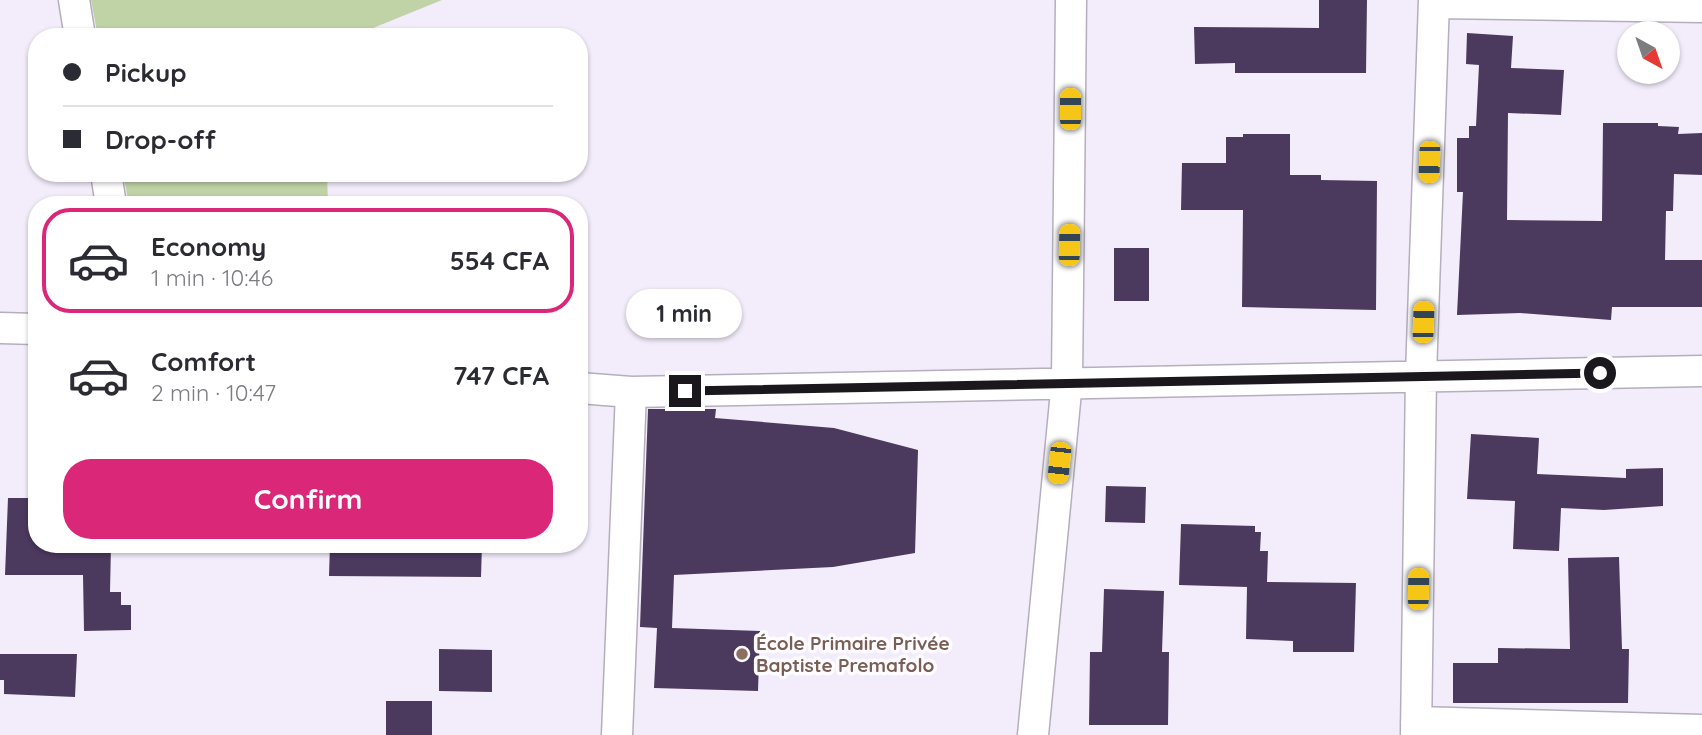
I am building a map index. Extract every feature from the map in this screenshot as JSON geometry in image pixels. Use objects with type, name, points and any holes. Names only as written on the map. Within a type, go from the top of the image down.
[{"type":"street","points":[[74,0],[79,28]]},
{"type":"street","points":[[1033,735],[1067,382],[1071,0]]},
{"type":"street","points":[[1702,7],[1434,2],[1421,375],[1416,729],[1702,730]]},
{"type":"street","points":[[0,328],[28,329]]},
{"type":"street","points":[[588,389],[631,392],[1702,371]]},
{"type":"street","points":[[617,735],[631,392]]},
{"type":"green space","points":[[91,0],[442,0],[373,28],[96,28]]},
{"type":"green space","points":[[125,182],[327,182],[328,196],[127,196]]},
{"type":"building","points":[[1319,0],[1367,0],[1366,73],[1235,73],[1235,63],[1195,64],[1194,27],[1319,28]]},
{"type":"building","points":[[1467,33],[1513,36],[1511,68],[1564,70],[1561,115],[1508,113],[1507,220],[1602,221],[1603,123],[1658,123],[1658,126],[1679,127],[1678,134],[1702,133],[1702,175],[1674,174],[1673,211],[1666,211],[1665,260],[1702,260],[1702,307],[1612,307],[1611,320],[1520,313],[1457,315],[1463,192],[1457,192],[1457,138],[1469,138],[1469,126],[1476,126],[1479,65],[1466,64]]},
{"type":"building","points":[[1243,134],[1290,134],[1290,175],[1321,175],[1321,180],[1377,181],[1376,310],[1242,307],[1243,210],[1181,210],[1182,163],[1226,163],[1226,137],[1243,137]]},
{"type":"building","points":[[1114,248],[1149,248],[1149,301],[1114,301]]},
{"type":"building","points":[[648,409],[716,409],[715,418],[834,428],[918,450],[915,553],[833,567],[674,575],[672,628],[760,631],[758,691],[654,688],[657,628],[640,627]]},
{"type":"building","points":[[1471,434],[1539,438],[1537,474],[1626,478],[1626,469],[1663,468],[1663,506],[1604,510],[1561,508],[1559,551],[1513,549],[1515,501],[1467,499]]},
{"type":"building","points":[[1106,486],[1146,487],[1145,523],[1105,522]]},
{"type":"building","points":[[8,498],[28,498],[28,553],[111,553],[110,592],[121,592],[121,605],[131,605],[131,630],[84,631],[83,575],[5,575]]},
{"type":"building","points":[[1181,524],[1255,526],[1255,532],[1261,532],[1260,551],[1268,551],[1267,582],[1356,583],[1354,652],[1293,652],[1293,641],[1246,639],[1247,587],[1179,585]]},
{"type":"building","points":[[330,553],[482,553],[481,577],[329,576]]},
{"type":"building","points":[[1619,557],[1622,649],[1629,649],[1628,703],[1453,703],[1453,663],[1498,663],[1498,648],[1570,649],[1568,558]]},
{"type":"building","points":[[1104,589],[1164,591],[1162,652],[1169,652],[1168,725],[1089,725],[1090,652],[1102,652]]},
{"type":"building","points":[[439,649],[492,650],[492,692],[439,691]]},
{"type":"building","points":[[0,654],[77,654],[75,697],[4,694],[4,680],[0,680]]},
{"type":"building","points":[[386,701],[432,701],[432,735],[386,735]]},
{"type":"place","name":"École Primaire Privée Baptiste Premafolo","points":[[742,654]]},
{"type":"route","points":[[685,391],[1600,373]]}]
